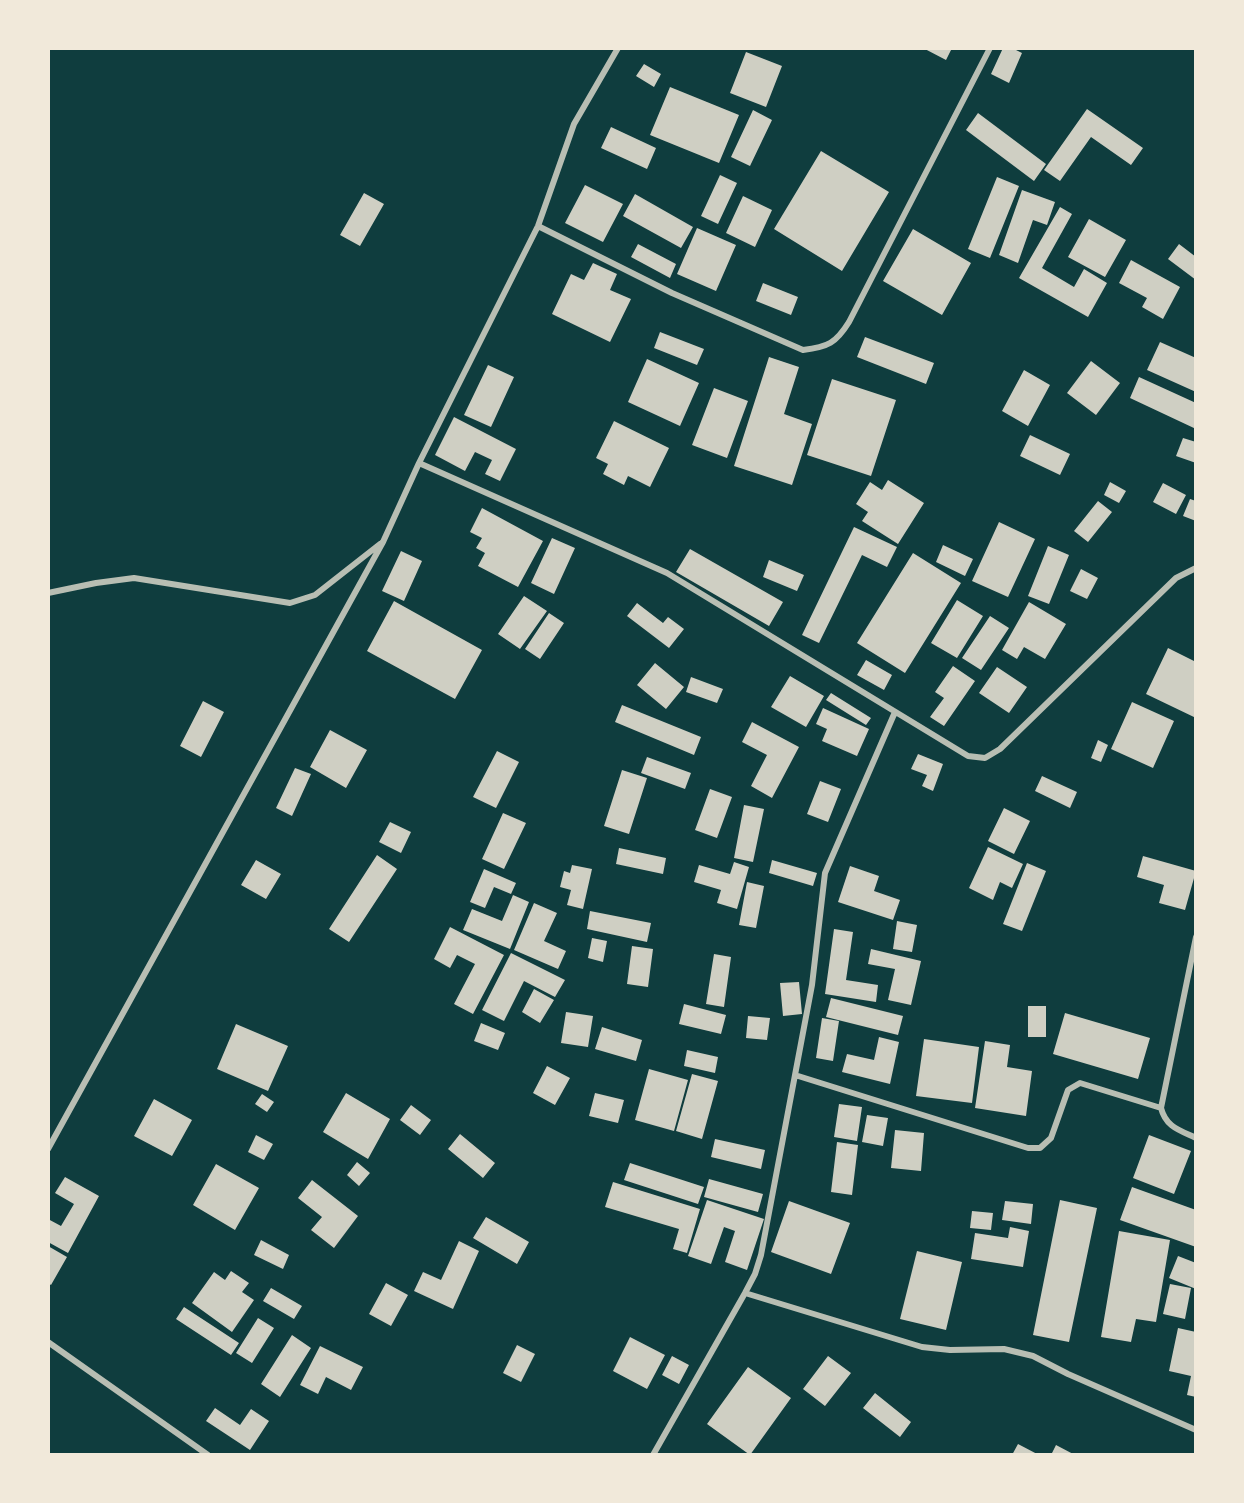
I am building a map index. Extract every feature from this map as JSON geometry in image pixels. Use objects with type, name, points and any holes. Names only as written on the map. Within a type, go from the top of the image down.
[{"type":"street","points":[[48,1149],[383,542],[419,463],[538,226],[574,124],[618,48]]},
{"type":"street","points":[[538,226],[672,293],[803,350],[823,348],[840,338],[849,322],[990,48]]},
{"type":"street","points":[[419,463],[667,573],[968,756],[984,758],[1000,749],[1176,578],[1196,568]]},
{"type":"street","points":[[48,593],[134,578],[290,603],[315,595],[383,542]]},
{"type":"street","points":[[653,1455],[755,1274],[761,1254],[812,985],[825,873],[895,712]]},
{"type":"street","points":[[1196,938],[1161,1107],[1164,1118],[1176,1129],[1196,1138]]},
{"type":"street","points":[[795,1074],[1028,1148],[1040,1148],[1051,1138],[1068,1090],[1080,1083],[1161,1107]]},
{"type":"street","points":[[745,1293],[922,1347],[950,1350],[1004,1349],[1033,1356],[1068,1374],[1196,1430]]},
{"type":"street","points":[[48,1342],[208,1455]]},
{"type":"building","points":[[923,48],[952,48],[946,60]]},
{"type":"building","points":[[1003,48],[1012,48],[1022,53],[1009,83],[991,74]]},
{"type":"building","points":[[746,52],[782,66],[766,107],[730,93]]},
{"type":"building","points":[[644,64],[661,74],[654,87],[636,76]]},
{"type":"building","points":[[670,87],[739,115],[719,163],[650,135]]},
{"type":"building","points":[[1087,109],[1143,148],[1131,165],[1091,137],[1060,181],[1044,170]]},
{"type":"building","points":[[753,110],[772,120],[750,166],[731,157]]},
{"type":"building","points":[[978,113],[1046,164],[1034,181],[966,130]]},
{"type":"building","points":[[611,127],[656,148],[647,169],[601,148]]},
{"type":"building","points":[[821,151],[889,192],[842,271],[774,229]]},
{"type":"building","points":[[720,175],[737,183],[718,224],[701,216]]},
{"type":"building","points":[[997,177],[1019,186],[990,258],[968,249]]},
{"type":"building","points":[[585,185],[623,204],[603,242],[565,223]]},
{"type":"building","points":[[1022,190],[1055,202],[1047,225],[1033,220],[1018,263],[999,255]]},
{"type":"building","points":[[364,193],[384,204],[360,246],[340,235]]},
{"type":"building","points":[[635,194],[693,227],[681,248],[623,216]]},
{"type":"building","points":[[743,196],[772,210],[755,247],[726,233]]},
{"type":"building","points":[[1060,207],[1072,214],[1042,268],[1074,287],[1084,269],[1107,283],[1088,317],[1019,278]]},
{"type":"building","points":[[1089,219],[1126,240],[1105,277],[1068,257]]},
{"type":"building","points":[[697,228],[736,245],[716,291],[677,274]]},
{"type":"building","points":[[913,229],[971,263],[942,315],[883,281]]},
{"type":"building","points":[[638,244],[676,264],[670,278],[631,257]]},
{"type":"building","points":[[1179,244],[1196,257],[1196,280],[1168,259]]},
{"type":"building","points":[[1131,260],[1180,287],[1163,319],[1142,307],[1147,298],[1119,283]]},
{"type":"building","points":[[593,263],[617,274],[610,290],[631,299],[610,342],[552,314],[571,274],[584,280]]},
{"type":"building","points":[[763,283],[798,297],[791,315],[756,301]]},
{"type":"building","points":[[660,332],[704,349],[697,365],[654,348]]},
{"type":"building","points":[[865,337],[934,363],[926,384],[857,357]]},
{"type":"building","points":[[1160,342],[1196,358],[1196,392],[1147,370]]},
{"type":"building","points":[[769,357],[799,367],[784,414],[812,424],[792,485],[734,466]]},
{"type":"building","points":[[647,359],[699,383],[680,426],[628,402]]},
{"type":"building","points":[[1091,361],[1120,383],[1096,415],[1067,393]]},
{"type":"building","points":[[488,365],[514,377],[491,427],[464,415]]},
{"type":"building","points":[[1024,370],[1050,385],[1028,426],[1002,411]]},
{"type":"building","points":[[1139,377],[1196,403],[1196,429],[1130,398]]},
{"type":"building","points":[[832,379],[896,400],[871,476],[807,455]]},
{"type":"building","points":[[714,388],[748,401],[727,458],[692,445]]},
{"type":"building","points":[[454,417],[516,449],[500,481],[485,474],[492,460],[475,452],[465,471],[435,455]]},
{"type":"building","points":[[614,421],[669,448],[650,487],[628,476],[624,485],[603,474],[608,464],[596,458]]},
{"type":"building","points":[[1030,435],[1070,454],[1060,475],[1020,456]]},
{"type":"building","points":[[1183,438],[1196,442],[1196,463],[1176,456]]},
{"type":"building","points":[[888,480],[924,503],[898,544],[862,521],[868,512],[856,504],[870,482],[882,490]]},
{"type":"building","points":[[1110,482],[1126,491],[1119,503],[1104,495]]},
{"type":"building","points":[[1163,483],[1186,495],[1176,514],[1153,502]]},
{"type":"building","points":[[1190,499],[1196,501],[1196,521],[1183,516]]},
{"type":"building","points":[[1098,501],[1112,512],[1088,542],[1074,531]]},
{"type":"building","points":[[482,508],[543,541],[518,587],[478,566],[485,553],[476,548],[482,538],[470,532]]},
{"type":"building","points":[[999,522],[1035,539],[1008,597],[972,581]]},
{"type":"building","points":[[854,527],[897,547],[887,567],[862,555],[819,643],[802,635]]},
{"type":"building","points":[[552,538],[575,548],[554,594],[531,583]]},
{"type":"building","points":[[943,545],[973,559],[965,576],[936,562]]},
{"type":"building","points":[[1048,546],[1069,555],[1049,604],[1028,596]]},
{"type":"building","points":[[690,549],[783,602],[769,626],[676,572]]},
{"type":"building","points":[[401,551],[422,561],[404,601],[382,591]]},
{"type":"building","points":[[913,553],[961,583],[905,673],[857,643]]},
{"type":"building","points":[[769,560],[804,575],[797,591],[763,577]]},
{"type":"building","points":[[1081,569],[1098,578],[1087,599],[1070,591]]},
{"type":"building","points":[[524,596],[547,611],[520,649],[498,634]]},
{"type":"building","points":[[957,600],[983,616],[957,658],[931,643]]},
{"type":"building","points":[[394,601],[482,650],[455,699],[367,651]]},
{"type":"building","points":[[1029,602],[1066,624],[1045,659],[1024,647],[1017,659],[1002,650]]},
{"type":"building","points":[[637,603],[663,623],[668,617],[684,629],[669,648],[627,616]]},
{"type":"building","points":[[549,613],[564,623],[540,659],[525,649]]},
{"type":"building","points":[[990,616],[1009,628],[981,670],[962,658]]},
{"type":"building","points":[[1168,648],[1196,662],[1196,718],[1146,694]]},
{"type":"building","points":[[866,660],[892,675],[884,690],[857,675]]},
{"type":"building","points":[[655,663],[684,687],[666,709],[637,685]]},
{"type":"building","points":[[953,666],[975,681],[944,726],[930,717],[944,698],[935,692]]},
{"type":"building","points":[[997,667],[1027,687],[1009,713],[979,693]]},
{"type":"building","points":[[790,676],[824,696],[806,727],[771,707]]},
{"type":"building","points":[[691,677],[723,689],[717,703],[686,692]]},
{"type":"building","points":[[831,693],[871,718],[866,725],[826,700]]},
{"type":"building","points":[[203,701],[224,712],[201,757],[180,746]]},
{"type":"building","points":[[1132,702],[1174,721],[1153,768],[1111,749]]},
{"type":"building","points":[[622,705],[701,737],[694,755],[615,722]]},
{"type":"building","points":[[823,708],[869,729],[857,756],[822,741],[827,729],[816,724]]},
{"type":"building","points":[[752,722],[799,747],[772,798],[751,786],[767,755],[742,742]]},
{"type":"building","points":[[330,730],[367,750],[346,788],[310,767]]},
{"type":"building","points":[[1098,740],[1108,745],[1101,762],[1091,758]]},
{"type":"building","points":[[497,751],[519,762],[496,808],[473,797]]},
{"type":"building","points":[[918,754],[943,764],[933,791],[922,786],[927,775],[911,769]]},
{"type":"building","points":[[647,757],[691,773],[685,789],[641,773]]},
{"type":"building","points":[[295,768],[311,774],[292,816],[276,808]]},
{"type":"building","points":[[622,770],[647,778],[629,834],[604,826]]},
{"type":"building","points":[[1042,776],[1077,792],[1070,808],[1035,791]]},
{"type":"building","points":[[820,781],[841,789],[828,822],[807,814]]},
{"type":"building","points":[[710,789],[732,797],[717,838],[695,830]]},
{"type":"building","points":[[744,805],[764,809],[753,862],[734,858]]},
{"type":"building","points":[[1004,808],[1030,821],[1014,854],[988,841]]},
{"type":"building","points":[[503,813],[526,823],[504,869],[482,859]]},
{"type":"building","points":[[390,822],[411,832],[401,853],[379,842]]},
{"type":"building","points":[[988,847],[1023,864],[1012,888],[1000,882],[993,900],[969,888]]},
{"type":"building","points":[[619,848],[666,858],[663,874],[616,864]]},
{"type":"building","points":[[377,855],[397,869],[349,942],[329,929]]},
{"type":"building","points":[[1143,856],[1196,871],[1185,910],[1159,903],[1164,885],[1137,877]]},
{"type":"building","points":[[256,860],[281,874],[266,899],[241,885]]},
{"type":"building","points":[[772,860],[817,873],[813,886],[769,873]]},
{"type":"building","points":[[734,862],[749,867],[737,909],[717,903],[721,890],[694,882],[699,865],[730,874]]},
{"type":"building","points":[[1027,863],[1046,871],[1022,931],[1003,924]]},
{"type":"building","points":[[572,865],[592,869],[583,909],[567,905],[571,890],[560,887],[564,871],[570,873]]},
{"type":"building","points":[[850,866],[879,876],[874,891],[900,900],[893,920],[838,902]]},
{"type":"building","points":[[484,869],[516,883],[511,894],[494,887],[485,908],[470,902]]},
{"type":"building","points":[[747,882],[764,886],[756,928],[739,925]]},
{"type":"building","points":[[513,895],[529,902],[510,949],[463,930],[472,909],[502,921]]},
{"type":"building","points":[[534,903],[557,913],[544,941],[566,951],[558,969],[514,950]]},
{"type":"building","points":[[590,911],[651,923],[647,942],[587,929]]},
{"type":"building","points":[[897,921],[917,925],[912,952],[893,949]]},
{"type":"building","points":[[450,927],[504,955],[473,1014],[454,1004],[475,964],[457,955],[450,968],[434,959]]},
{"type":"building","points":[[834,929],[853,932],[846,980],[878,985],[876,1002],[825,994]]},
{"type":"building","points":[[592,938],[607,941],[603,962],[588,958]]},
{"type":"building","points":[[632,946],[653,949],[648,987],[627,984]]},
{"type":"building","points":[[871,949],[921,961],[911,1005],[888,1000],[895,969],[868,964]]},
{"type":"building","points":[[511,953],[565,980],[555,997],[524,981],[504,1021],[482,1010]]},
{"type":"building","points":[[714,954],[731,957],[724,1007],[706,1004]]},
{"type":"building","points":[[799,982],[802,1014],[783,1016],[780,983]]},
{"type":"building","points":[[534,989],[554,1000],[540,1023],[522,1012]]},
{"type":"building","points":[[831,998],[903,1016],[898,1035],[826,1017]]},
{"type":"building","points":[[684,1004],[726,1015],[721,1034],[679,1024]]},
{"type":"building","points":[[1028,1006],[1046,1006],[1046,1037],[1028,1037]]},
{"type":"building","points":[[566,1012],[593,1016],[588,1047],[561,1043]]},
{"type":"building","points":[[1065,1013],[1150,1038],[1138,1079],[1053,1054]]},
{"type":"building","points":[[748,1016],[770,1018],[767,1040],[746,1038]]},
{"type":"building","points":[[822,1018],[839,1021],[833,1061],[816,1058]]},
{"type":"building","points":[[481,1023],[505,1033],[498,1050],[474,1041]]},
{"type":"building","points":[[236,1024],[288,1046],[268,1091],[217,1069]]},
{"type":"building","points":[[602,1027],[642,1040],[636,1061],[595,1049]]},
{"type":"building","points":[[879,1037],[899,1042],[890,1084],[842,1072],[847,1054],[874,1060]]},
{"type":"building","points":[[924,1039],[979,1047],[972,1103],[916,1096]]},
{"type":"building","points":[[985,1041],[1010,1045],[1007,1067],[1032,1071],[1026,1116],[975,1108]]},
{"type":"building","points":[[687,1050],[718,1057],[715,1073],[684,1066]]},
{"type":"building","points":[[547,1066],[570,1078],[555,1105],[533,1093]]},
{"type":"building","points":[[649,1069],[688,1080],[674,1131],[635,1120]]},
{"type":"building","points":[[692,1074],[718,1081],[702,1139],[676,1131]]},
{"type":"building","points":[[346,1093],[390,1119],[368,1159],[323,1132]]},
{"type":"building","points":[[595,1093],[624,1100],[618,1123],[589,1116]]},
{"type":"building","points":[[262,1094],[274,1102],[267,1112],[255,1104]]},
{"type":"building","points":[[154,1099],[192,1120],[172,1156],[134,1136]]},
{"type":"building","points":[[839,1104],[862,1107],[857,1141],[834,1137]]},
{"type":"building","points":[[411,1105],[431,1120],[420,1135],[400,1120]]},
{"type":"building","points":[[867,1115],[888,1118],[883,1146],[862,1142]]},
{"type":"building","points":[[895,1130],[924,1133],[921,1171],[891,1168]]},
{"type":"building","points":[[460,1134],[495,1163],[483,1178],[448,1149]]},
{"type":"building","points":[[256,1135],[273,1144],[264,1160],[248,1152]]},
{"type":"building","points":[[1149,1135],[1191,1151],[1174,1194],[1133,1178]]},
{"type":"building","points":[[715,1139],[765,1150],[761,1169],[711,1157]]},
{"type":"building","points":[[837,1142],[858,1145],[852,1195],[831,1192]]},
{"type":"building","points":[[357,1162],[370,1173],[359,1186],[347,1175]]},
{"type":"building","points":[[630,1163],[704,1187],[698,1204],[624,1180]]},
{"type":"building","points":[[216,1164],[259,1188],[235,1230],[193,1205]]},
{"type":"building","points":[[65,1177],[99,1196],[68,1253],[48,1242],[48,1219],[61,1226],[74,1204],[55,1193]]},
{"type":"building","points":[[709,1179],[763,1194],[758,1212],[704,1197]]},
{"type":"building","points":[[312,1180],[358,1216],[334,1248],[311,1230],[322,1217],[298,1198]]},
{"type":"building","points":[[613,1182],[700,1209],[687,1253],[673,1249],[679,1229],[605,1207]]},
{"type":"building","points":[[1132,1187],[1196,1210],[1196,1247],[1120,1220]]},
{"type":"building","points":[[707,1200],[764,1219],[747,1270],[725,1262],[735,1231],[724,1227],[711,1264],[688,1256]]},
{"type":"building","points":[[1060,1200],[1097,1208],[1069,1342],[1033,1335]]},
{"type":"building","points":[[789,1201],[850,1223],[831,1274],[771,1252]]},
{"type":"building","points":[[1005,1201],[1033,1204],[1031,1224],[1002,1220]]},
{"type":"building","points":[[972,1211],[993,1213],[991,1230],[970,1228]]},
{"type":"building","points":[[486,1217],[529,1242],[517,1264],[473,1238]]},
{"type":"building","points":[[1010,1227],[1029,1231],[1023,1267],[971,1259],[975,1233],[1008,1238]]},
{"type":"building","points":[[1119,1231],[1170,1240],[1156,1322],[1136,1319],[1131,1342],[1101,1337]]},
{"type":"building","points":[[261,1240],[289,1255],[283,1269],[254,1255]]},
{"type":"building","points":[[459,1241],[479,1251],[453,1309],[414,1291],[423,1272],[441,1280]]},
{"type":"building","points":[[48,1246],[67,1257],[51,1285],[48,1283]]},
{"type":"building","points":[[917,1251],[962,1262],[946,1330],[900,1319]]},
{"type":"building","points":[[1178,1256],[1196,1263],[1196,1289],[1169,1278]]},
{"type":"building","points":[[231,1271],[249,1283],[242,1292],[254,1300],[232,1332],[192,1303],[214,1272],[225,1280]]},
{"type":"building","points":[[386,1283],[408,1295],[391,1326],[369,1314]]},
{"type":"building","points":[[1170,1284],[1191,1288],[1185,1319],[1163,1314]]},
{"type":"building","points":[[271,1288],[302,1306],[294,1319],[263,1301]]},
{"type":"building","points":[[184,1307],[239,1343],[231,1355],[176,1319]]},
{"type":"building","points":[[258,1318],[274,1328],[252,1363],[236,1353]]},
{"type":"building","points":[[1178,1328],[1196,1332],[1196,1397],[1187,1395],[1191,1376],[1169,1371]]},
{"type":"building","points":[[292,1335],[311,1348],[280,1397],[261,1384]]},
{"type":"building","points":[[630,1337],[665,1355],[647,1389],[613,1371]]},
{"type":"building","points":[[517,1345],[535,1354],[521,1382],[503,1373]]},
{"type":"building","points":[[320,1346],[363,1367],[351,1390],[326,1377],[318,1394],[300,1385]]},
{"type":"building","points":[[672,1356],[689,1365],[679,1384],[662,1375]]},
{"type":"building","points":[[828,1356],[851,1373],[825,1406],[803,1389]]},
{"type":"building","points":[[748,1367],[791,1398],[750,1455],[707,1424]]},
{"type":"building","points":[[875,1393],[911,1422],[900,1437],[863,1408]]},
{"type":"building","points":[[215,1408],[240,1425],[251,1409],[269,1421],[250,1450],[206,1421]]},
{"type":"building","points":[[1018,1444],[1039,1455],[1012,1455]]},
{"type":"building","points":[[1056,1445],[1075,1455],[1051,1455]]}]
